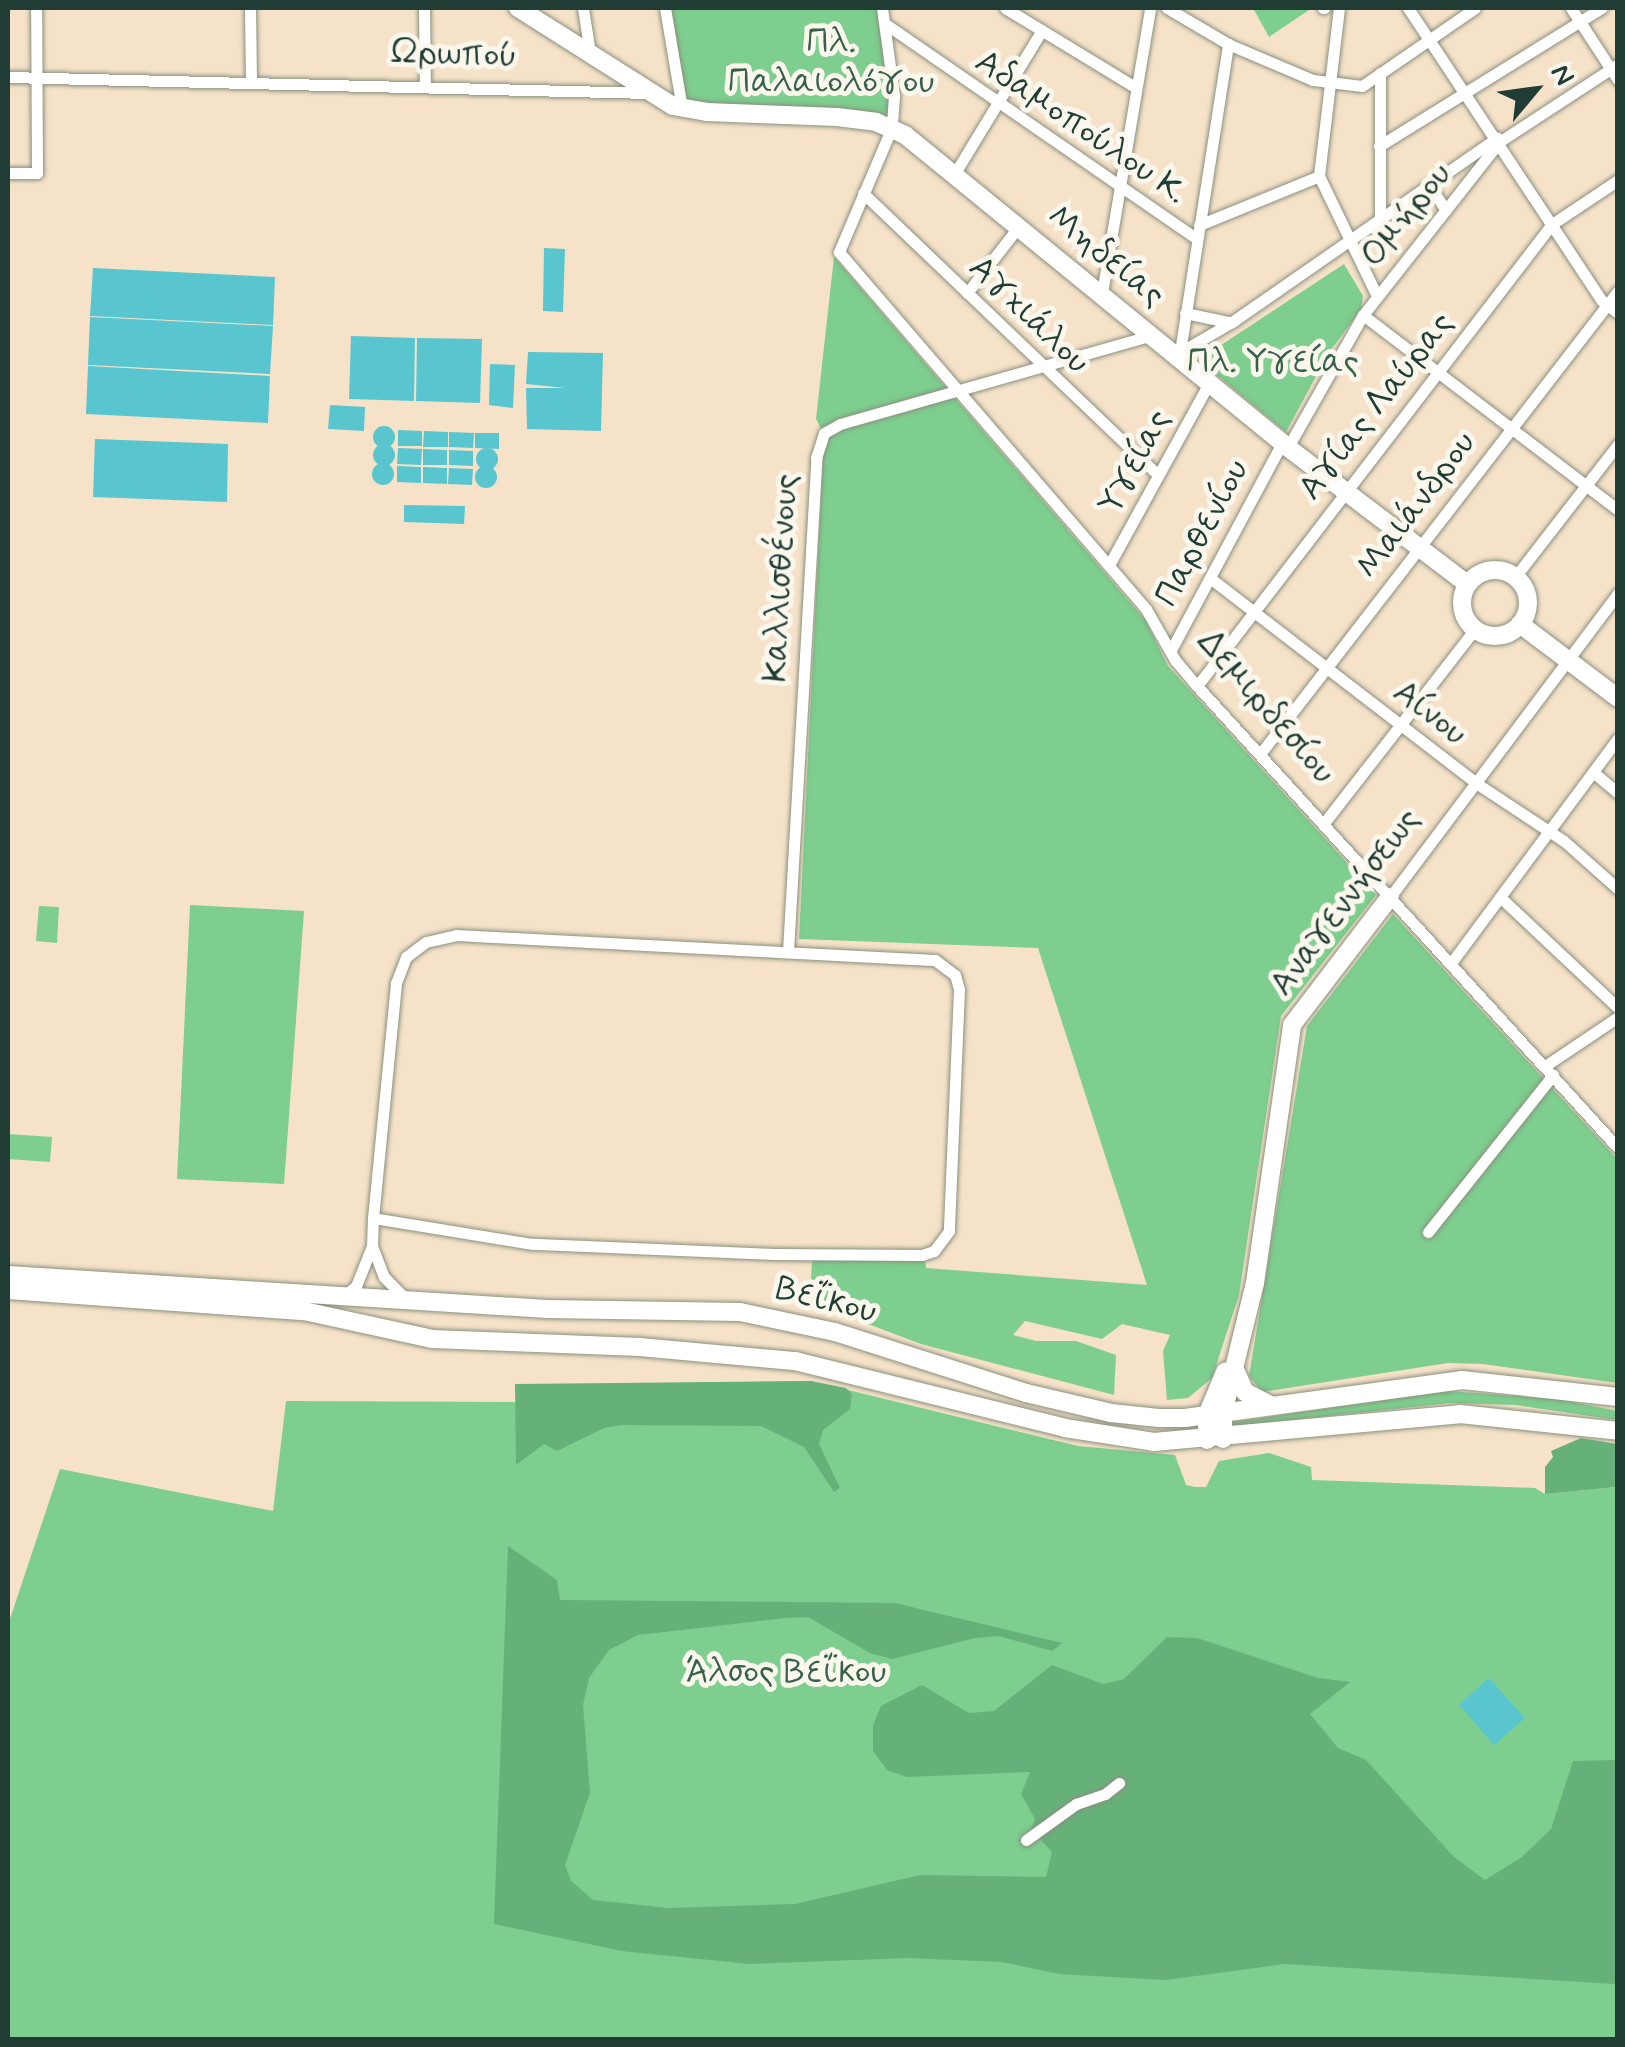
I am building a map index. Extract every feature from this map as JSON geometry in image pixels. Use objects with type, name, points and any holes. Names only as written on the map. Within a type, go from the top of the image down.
[{"type":"main road","points":[[518,8],[648,93]]},
{"type":"main road","name":"Ωρωπού","points":[[648,93],[682,108],[837,116],[892,127]]},
{"type":"main road","name":"Μηδείας","points":[[892,127],[955,173],[1285,445],[1467,584]]},
{"type":"main road","points":[[1486,572],[1516,577],[1528,603],[1520,624],[1495,636],[1475,629],[1463,612],[1467,584],[1486,572]]},
{"type":"main road","points":[[1520,624],[1618,698]]},
{"type":"main road","name":"Αναγεννήσεως","points":[[1215,1440],[1215,1414],[1235,1366],[1255,1283],[1292,1026],[1390,898]]},
{"type":"main road","name":"Βεΐκου","points":[[8,1275],[408,1300],[740,1312],[798,1322],[1026,1393],[1111,1413],[1172,1418],[1462,1380],[1618,1397]]},
{"type":"main road","name":"Βεΐκου","points":[[8,1290],[304,1311],[432,1339],[640,1347],[795,1361],[1104,1436],[1154,1442],[1215,1440],[1460,1414],[1618,1431]]},
{"type":"main road","points":[[1235,1366],[1246,1392],[1271,1405]]},
{"type":"street","points":[[8,173],[37,173],[36,8]]},
{"type":"street","points":[[250,8],[251,80]]},
{"type":"street","points":[[424,8],[424,86]]},
{"type":"street","points":[[583,8],[590,55]]},
{"type":"street","points":[[665,8],[682,108]]},
{"type":"street","points":[[863,193],[892,127],[887,25],[882,8]]},
{"type":"street","points":[[1005,8],[1135,87]]},
{"type":"street","points":[[1102,293],[1150,8]]},
{"type":"street","points":[[1167,8],[1228,44],[1330,85],[1362,86],[1475,8]]},
{"type":"street","points":[[1192,22],[1199,8]]},
{"type":"street","points":[[1339,8],[1319,176],[1377,296]]},
{"type":"street","points":[[1408,8],[1605,304],[1618,314]]},
{"type":"street","points":[[1570,8],[1615,71]]},
{"type":"street","points":[[1379,146],[1602,8]]},
{"type":"street","name":"Αδαμοπούλου Κ.","points":[[887,25],[1118,187],[1197,232]]},
{"type":"street","points":[[955,173],[1042,30]]},
{"type":"street","points":[[1179,358],[1228,44]]},
{"type":"street","name":"Ομήρου","points":[[1285,445],[1363,315],[1498,140],[1615,71]]},
{"type":"street","points":[[1380,73],[1380,219]]},
{"type":"street","name":"Ωρωπού","points":[[8,78],[251,80],[648,93]]},
{"type":"street","points":[[1179,358],[1224,333],[1232,322],[1498,140]]},
{"type":"street","points":[[1197,232],[1319,176]]},
{"type":"street","name":"Αγίας Λαύρας","points":[[1197,686],[1552,224],[1618,180]]},
{"type":"street","points":[[1429,185],[1446,210]]},
{"type":"street","name":"Δεμιρδεσίου","points":[[863,193],[839,252],[1158,624],[1170,650],[1197,686],[1618,1148]]},
{"type":"street","name":"Αγχιάλου","points":[[863,193],[1158,475]]},
{"type":"street","points":[[968,293],[1018,226]]},
{"type":"street","name":"Μαιάνδρου","points":[[1260,754],[1618,291]]},
{"type":"street","points":[[1185,313],[1232,322]]},
{"type":"street","points":[[1363,315],[1618,510]]},
{"type":"street","name":"Καλλισθένους","points":[[788,951],[819,442],[840,424],[1152,335]]},
{"type":"street","name":"Υγείας","points":[[1109,566],[1208,383]]},
{"type":"street","points":[[1516,577],[1618,444]]},
{"type":"street","name":"Παρθενίου","points":[[1170,650],[1285,445]]},
{"type":"street","name":"Αίνου","points":[[1210,578],[1618,889]]},
{"type":"street","name":"Αναγεννήσεως","points":[[1390,898],[1618,593]]},
{"type":"street","points":[[1324,823],[1475,629]]},
{"type":"street","points":[[1451,963],[1618,738]]},
{"type":"street","points":[[1592,772],[1618,793]]},
{"type":"street","points":[[1500,897],[1618,1008]]},
{"type":"street","points":[[345,1295],[356,1286],[372,1246],[373,1218],[396,983],[401,964],[418,946],[456,934],[788,951],[935,960],[955,975],[959,988],[948,1231],[934,1251],[922,1255],[774,1254],[532,1244],[373,1218]]},
{"type":"street","points":[[1428,1232],[1549,1070],[1618,1017]]},
{"type":"street","points":[[372,1246],[384,1277],[408,1300]]},
{"type":"street","points":[[1026,1840],[1076,1804],[1105,1794],[1118,1783]]},
{"type":"green space","name":"Πλ. Παλαιολόγου","points":[[665,8],[882,8],[892,127],[682,108]]},
{"type":"green space","points":[[1253,8],[1312,8],[1269,37]]},
{"type":"green space","points":[[834,257],[1146,621],[1168,666],[1376,895],[1281,1016],[1239,1295],[1212,1378],[1188,1398],[1167,1400],[1163,1351],[1170,1335],[1122,1324],[1102,1339],[1025,1321],[1013,1335],[1036,1341],[1076,1341],[1116,1355],[1114,1395],[921,1344],[810,1302],[812,1260],[925,1261],[926,1268],[1147,1285],[1038,948],[799,939],[824,434],[816,419]]},
{"type":"green space","name":"Πλ. Υγείας","points":[[1344,264],[1363,296],[1361,309],[1328,354],[1286,432],[1206,366],[1209,353]]},
{"type":"green space","points":[[190,905],[304,911],[284,1184],[177,1179]]},
{"type":"green space","points":[[39,906],[59,907],[57,943],[36,941]]},
{"type":"green space","points":[[1393,914],[1617,1159],[1617,1383],[1483,1364],[1448,1363],[1262,1392],[1249,1376],[1307,1026]]},
{"type":"green space","points":[[8,1134],[52,1137],[50,1162],[8,1159]]},
{"type":"green space","name":"Άλσος Βεΐκου","points":[[811,1381],[1078,1446],[1175,1455],[1186,1485],[1195,1487],[1206,1487],[1219,1461],[1269,1453],[1311,1467],[1312,1480],[1535,1488],[1545,1494],[1617,1487],[1617,2039],[8,2040],[8,1625],[60,1469],[273,1511],[286,1401],[515,1402],[667,1383]]},
{"type":"green space","points":[[811,1381],[846,1388],[852,1394],[850,1409],[823,1430],[819,1444],[840,1488],[834,1492],[804,1447],[761,1426],[621,1425],[604,1428],[557,1451],[544,1444],[516,1465],[515,1384]]},
{"type":"green space","points":[[1448,1391],[1557,1399],[1618,1411],[1617,1420],[1516,1405],[1450,1403],[1234,1426],[1233,1422]]},
{"type":"green space","points":[[1581,1438],[1617,1444],[1617,1487],[1545,1494],[1545,1467],[1553,1457],[1551,1451]]},
{"type":"green space","points":[[508,1546],[557,1580],[560,1600],[895,1603],[1062,1643],[1052,1651],[999,1636],[975,1638],[892,1659],[870,1653],[808,1617],[638,1635],[609,1650],[589,1678],[583,1705],[590,1793],[565,1865],[571,1881],[593,1900],[669,1908],[795,1904],[920,1875],[1046,1877],[1052,1852],[1031,1829],[1035,1819],[1021,1794],[1030,1772],[907,1777],[887,1770],[873,1751],[873,1725],[881,1706],[922,1685],[969,1713],[994,1711],[1052,1665],[1103,1684],[1124,1679],[1167,1637],[1197,1638],[1318,1678],[1350,1682],[1310,1714],[1338,1748],[1366,1760],[1454,1857],[1485,1880],[1522,1857],[1551,1829],[1573,1761],[1617,1760],[1615,1984],[1284,1964],[1166,1980],[1059,1974],[1002,1962],[908,1958],[749,1964],[622,1951],[494,1924]]},
{"type":"water","points":[[544,248],[565,249],[563,312],[543,311]]},
{"type":"water","points":[[93,268],[275,277],[273,325],[90,316]]},
{"type":"water","points":[[90,317],[273,326],[270,374],[88,365]]},
{"type":"water","points":[[351,336],[415,338],[414,401],[349,399]]},
{"type":"water","points":[[417,338],[482,339],[480,403],[416,401]]},
{"type":"water","points":[[528,352],[603,353],[601,431],[527,429],[526,388],[565,388],[526,384]]},
{"type":"water","points":[[490,364],[515,365],[513,408],[489,405]]},
{"type":"water","points":[[88,366],[270,376],[268,423],[86,414]]},
{"type":"water","points":[[330,405],[365,407],[364,431],[328,429]]},
{"type":"water","points":[[384,426],[392,429],[392,445],[384,448],[376,445],[373,437],[376,429]]},
{"type":"water","points":[[398,430],[422,431],[422,446],[398,446]]},
{"type":"water","points":[[424,431],[448,432],[448,447],[423,447]]},
{"type":"water","points":[[449,432],[474,433],[473,448],[449,447]]},
{"type":"water","points":[[475,433],[499,433],[499,449],[475,448]]},
{"type":"water","points":[[95,439],[228,444],[227,502],[93,497]]},
{"type":"water","points":[[384,444],[392,447],[392,463],[384,466],[376,463],[373,455],[376,447]]},
{"type":"water","points":[[398,448],[422,449],[421,465],[397,464]]},
{"type":"water","points":[[487,448],[495,451],[495,467],[487,470],[479,467],[476,459],[479,451]]},
{"type":"water","points":[[423,449],[447,450],[447,465],[423,465]]},
{"type":"water","points":[[449,450],[473,451],[473,466],[449,465]]},
{"type":"water","points":[[383,463],[391,466],[391,482],[383,485],[375,482],[372,474],[375,466]]},
{"type":"water","points":[[397,466],[421,467],[421,483],[397,482]]},
{"type":"water","points":[[486,466],[494,469],[494,485],[486,488],[478,485],[475,477],[478,469]]},
{"type":"water","points":[[423,467],[447,468],[447,484],[423,483]]},
{"type":"water","points":[[449,468],[473,469],[472,485],[448,484]]},
{"type":"water","points":[[404,505],[465,506],[464,524],[404,522]]},
{"type":"water","points":[[1489,1678],[1525,1718],[1494,1745],[1459,1705]]}]
